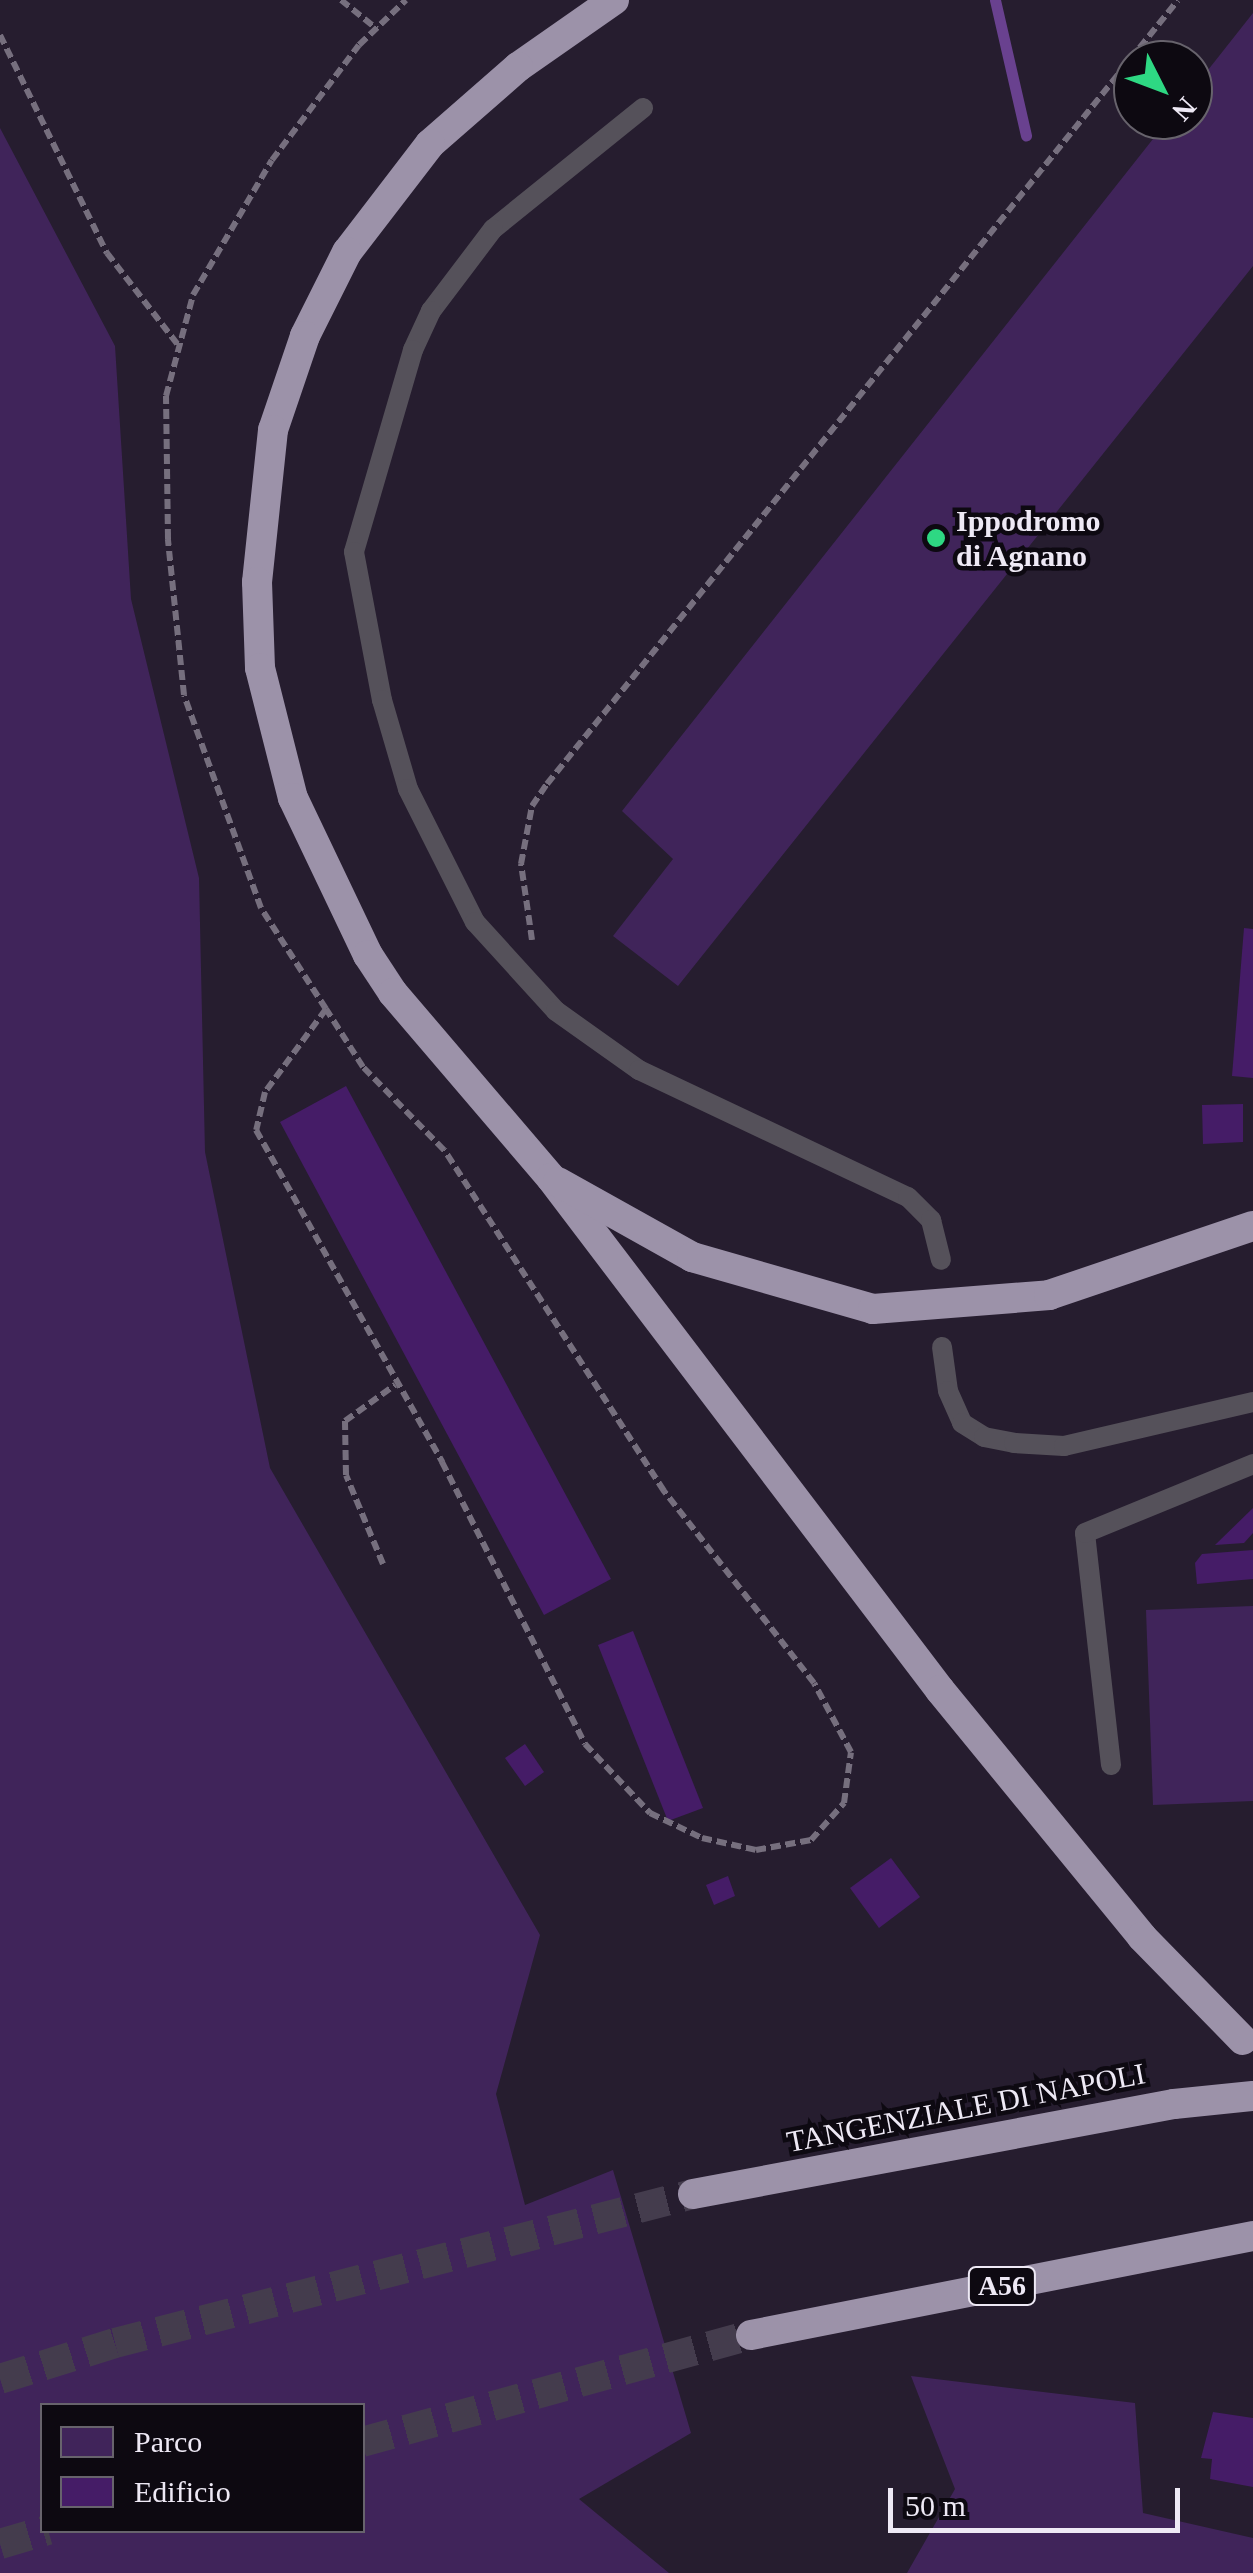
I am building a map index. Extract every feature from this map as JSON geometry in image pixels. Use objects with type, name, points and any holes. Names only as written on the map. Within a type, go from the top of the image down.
[{"type":"highway","points":[[614,0],[518,68],[430,144],[384,197],[305,336],[273,430],[260,509],[260,668],[294,798],[368,955],[393,993],[551,1178],[940,1690],[1142,1936],[1243,2040]]},
{"type":"highway","points":[[551,1178],[692,1257],[874,1308],[1050,1295],[1253,1226]]},
{"type":"highway","points":[[1174,2104],[1253,2079]]},
{"type":"highway","name":"TANGENZIALE DI NAPOLI","points":[[693,2194],[1174,2104],[1253,2096]]},
{"type":"highway","name":"A56","points":[[751,2335],[1253,2236]]},
{"type":"lane","points":[[643,108],[494,229],[440,297],[413,350],[354,552],[382,700],[408,789],[475,922],[556,1011],[639,1070],[908,1196],[930,1220],[941,1260]]},
{"type":"lane","points":[[942,1346],[948,1391],[962,1423],[984,1437],[1014,1443],[1064,1446],[1253,1402]]},
{"type":"lane","points":[[1112,1766],[1085,1533],[1253,1464]]},
{"type":"path","points":[[340,0],[376,28]]},
{"type":"path","points":[[536,958],[521,864],[532,806],[1178,0]]},
{"type":"path","points":[[0,35],[107,253],[180,347]]},
{"type":"path","points":[[326,1009],[362,1067],[444,1150],[664,1491],[814,1683],[851,1752],[844,1802],[810,1840],[756,1850],[702,1838],[650,1813],[586,1744],[442,1462],[395,1385],[256,1130],[265,1092],[326,1009]]},
{"type":"path","points":[[384,1564],[346,1475],[345,1421],[395,1385]]},
{"type":"green space","name":"Ippodromo di Agnano","points":[[1253,13],[1253,266],[678,986],[613,936],[673,859],[622,811],[1152,140],[1213,140],[1213,64]]},
{"type":"green space","points":[[0,128],[115,346],[131,599],[199,878],[205,1152],[270,1468],[540,1935],[496,2094],[525,2205],[613,2170],[691,2433],[579,2499],[669,2573],[0,2573]]},
{"type":"green space","points":[[1253,1606],[1253,1801],[1153,1805],[1146,1610]]},
{"type":"green space","points":[[911,2376],[1135,2403],[1143,2513],[1253,2538],[1253,2573],[907,2573],[955,2489]]},
{"type":"building","points":[[1244,928],[1253,929],[1253,1078],[1232,1076]]},
{"type":"building","points":[[346,1086],[611,1579],[544,1615],[280,1122]]},
{"type":"building","points":[[1243,1104],[1243,1142],[1203,1144],[1202,1105]]},
{"type":"building","points":[[1253,1508],[1253,1533],[1244,1543],[1215,1545]]},
{"type":"building","points":[[1253,1550],[1253,1579],[1197,1584],[1195,1563],[1202,1554]]},
{"type":"building","points":[[633,1631],[703,1808],[668,1821],[598,1645]]},
{"type":"building","points":[[525,1744],[544,1772],[525,1786],[505,1758]]},
{"type":"building","points":[[891,1858],[920,1897],[879,1928],[850,1888]]},
{"type":"building","points":[[728,1876],[735,1896],[714,1905],[706,1885]]},
{"type":"building","points":[[1213,2412],[1253,2418],[1253,2487],[1210,2479],[1212,2459],[1201,2458]]},
{"type":"waterway","points":[[995,0],[1026,135]]},
{"type":"tunnel","points":[[0,2379],[115,2343],[693,2194]]},
{"type":"tunnel","points":[[365,2441],[751,2335]]},
{"type":"tunnel","points":[[0,2544],[40,2532]]},
{"type":"place","name":"Ippodromo di Agnano","points":[[936,538]]}]
